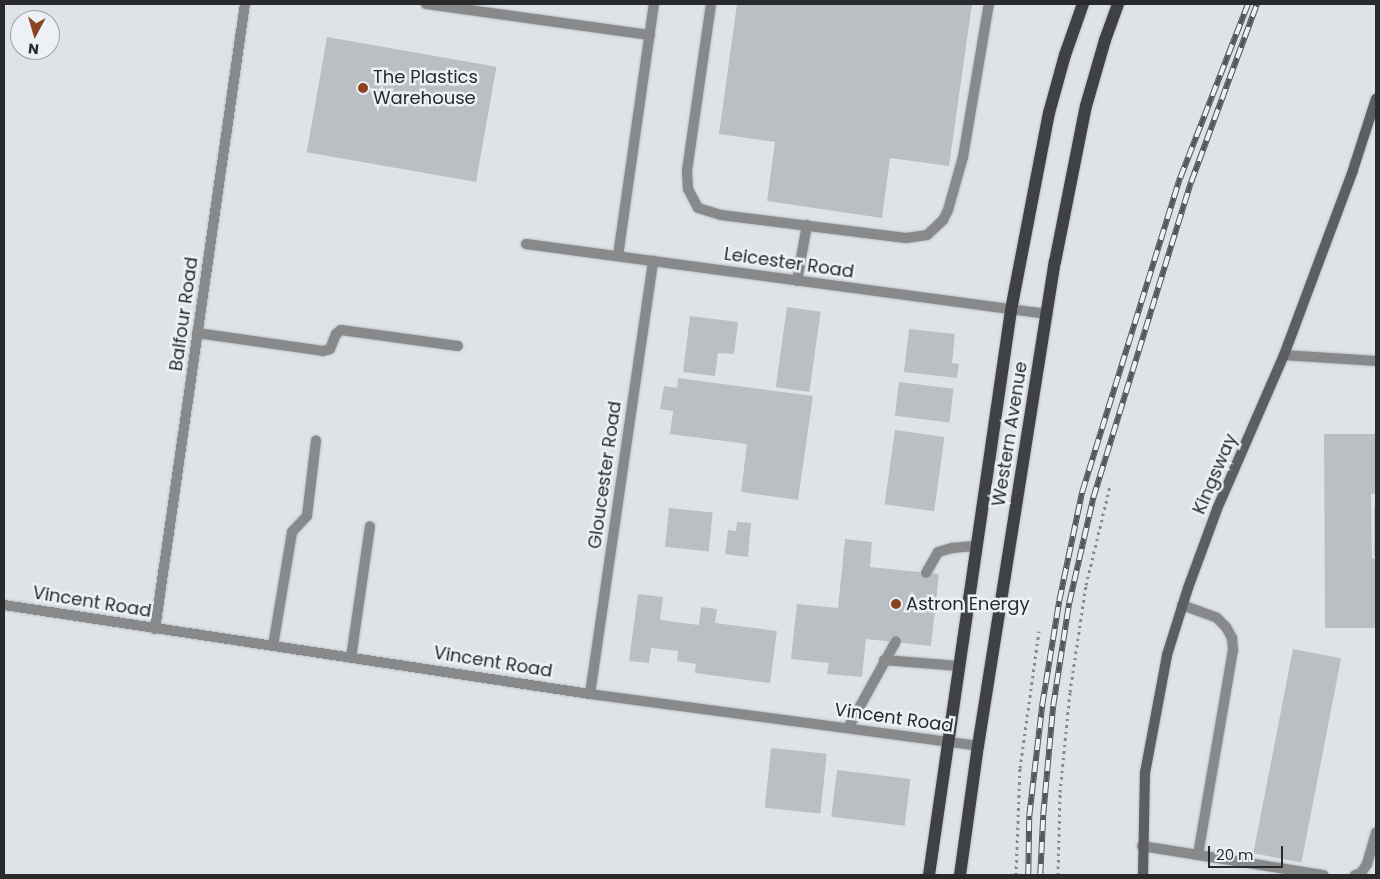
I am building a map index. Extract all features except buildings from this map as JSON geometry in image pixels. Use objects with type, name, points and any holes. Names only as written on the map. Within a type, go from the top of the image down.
[{"type":"main road","name":"Western Avenue","points":[[929,875],[1012,310],[1049,113],[1065,55],[1083,4]]},
{"type":"main road","name":"Western Avenue","points":[[960,875],[978,746],[1054,262],[1086,106],[1105,40],[1118,4]]},
{"type":"main road","name":"Kingsway","points":[[1143,875],[1144,773],[1167,655],[1182,605],[1217,510],[1284,355],[1353,170],[1376,99]]},
{"type":"street","name":"Balfour Road","points":[[154,628],[245,4]]},
{"type":"street","points":[[426,4],[650,34]]},
{"type":"street","points":[[618,256],[654,4]]},
{"type":"street","points":[[711,4],[688,161],[687,183],[691,196],[698,208],[721,216],[906,238],[927,235],[943,220],[963,157],[989,4]]},
{"type":"street","points":[[796,281],[807,225]]},
{"type":"street","name":"Leicester Road","points":[[526,244],[1047,314]]},
{"type":"street","name":"Gloucester Road","points":[[590,694],[653,261]]},
{"type":"street","points":[[197,333],[323,351],[330,349],[336,334],[341,330],[458,346]]},
{"type":"street","points":[[1284,355],[1376,361]]},
{"type":"street","points":[[273,646],[292,532],[307,516],[316,441]]},
{"type":"street","points":[[351,658],[370,526]]},
{"type":"street","points":[[926,573],[938,552],[952,548],[978,546]]},
{"type":"street","name":"Vincent Road","points":[[4,605],[590,694],[978,746]]},
{"type":"street","points":[[1182,605],[1217,618],[1226,627],[1232,638],[1233,650],[1198,855]]},
{"type":"street","points":[[848,728],[896,641]]},
{"type":"street","points":[[884,660],[959,666]]},
{"type":"street","points":[[1355,875],[1361,873],[1367,864],[1376,832]]},
{"type":"street","points":[[1142,846],[1324,875]]},
{"type":"path","points":[[1058,875],[1060,792],[1070,692],[1086,585],[1110,486]]},
{"type":"path","points":[[1016,875],[1020,768],[1039,631]]},
{"type":"railway","points":[[1028,875],[1029,816],[1042,705],[1059,601],[1082,492],[1180,178],[1248,4]]},
{"type":"railway","points":[[1040,875],[1043,815],[1053,706],[1069,603],[1093,498],[1191,182],[1257,4]]},
{"type":"place","name":"The Plastics Warehouse","points":[[363,88]]},
{"type":"place","name":"Astron Energy","points":[[896,604]]}]
